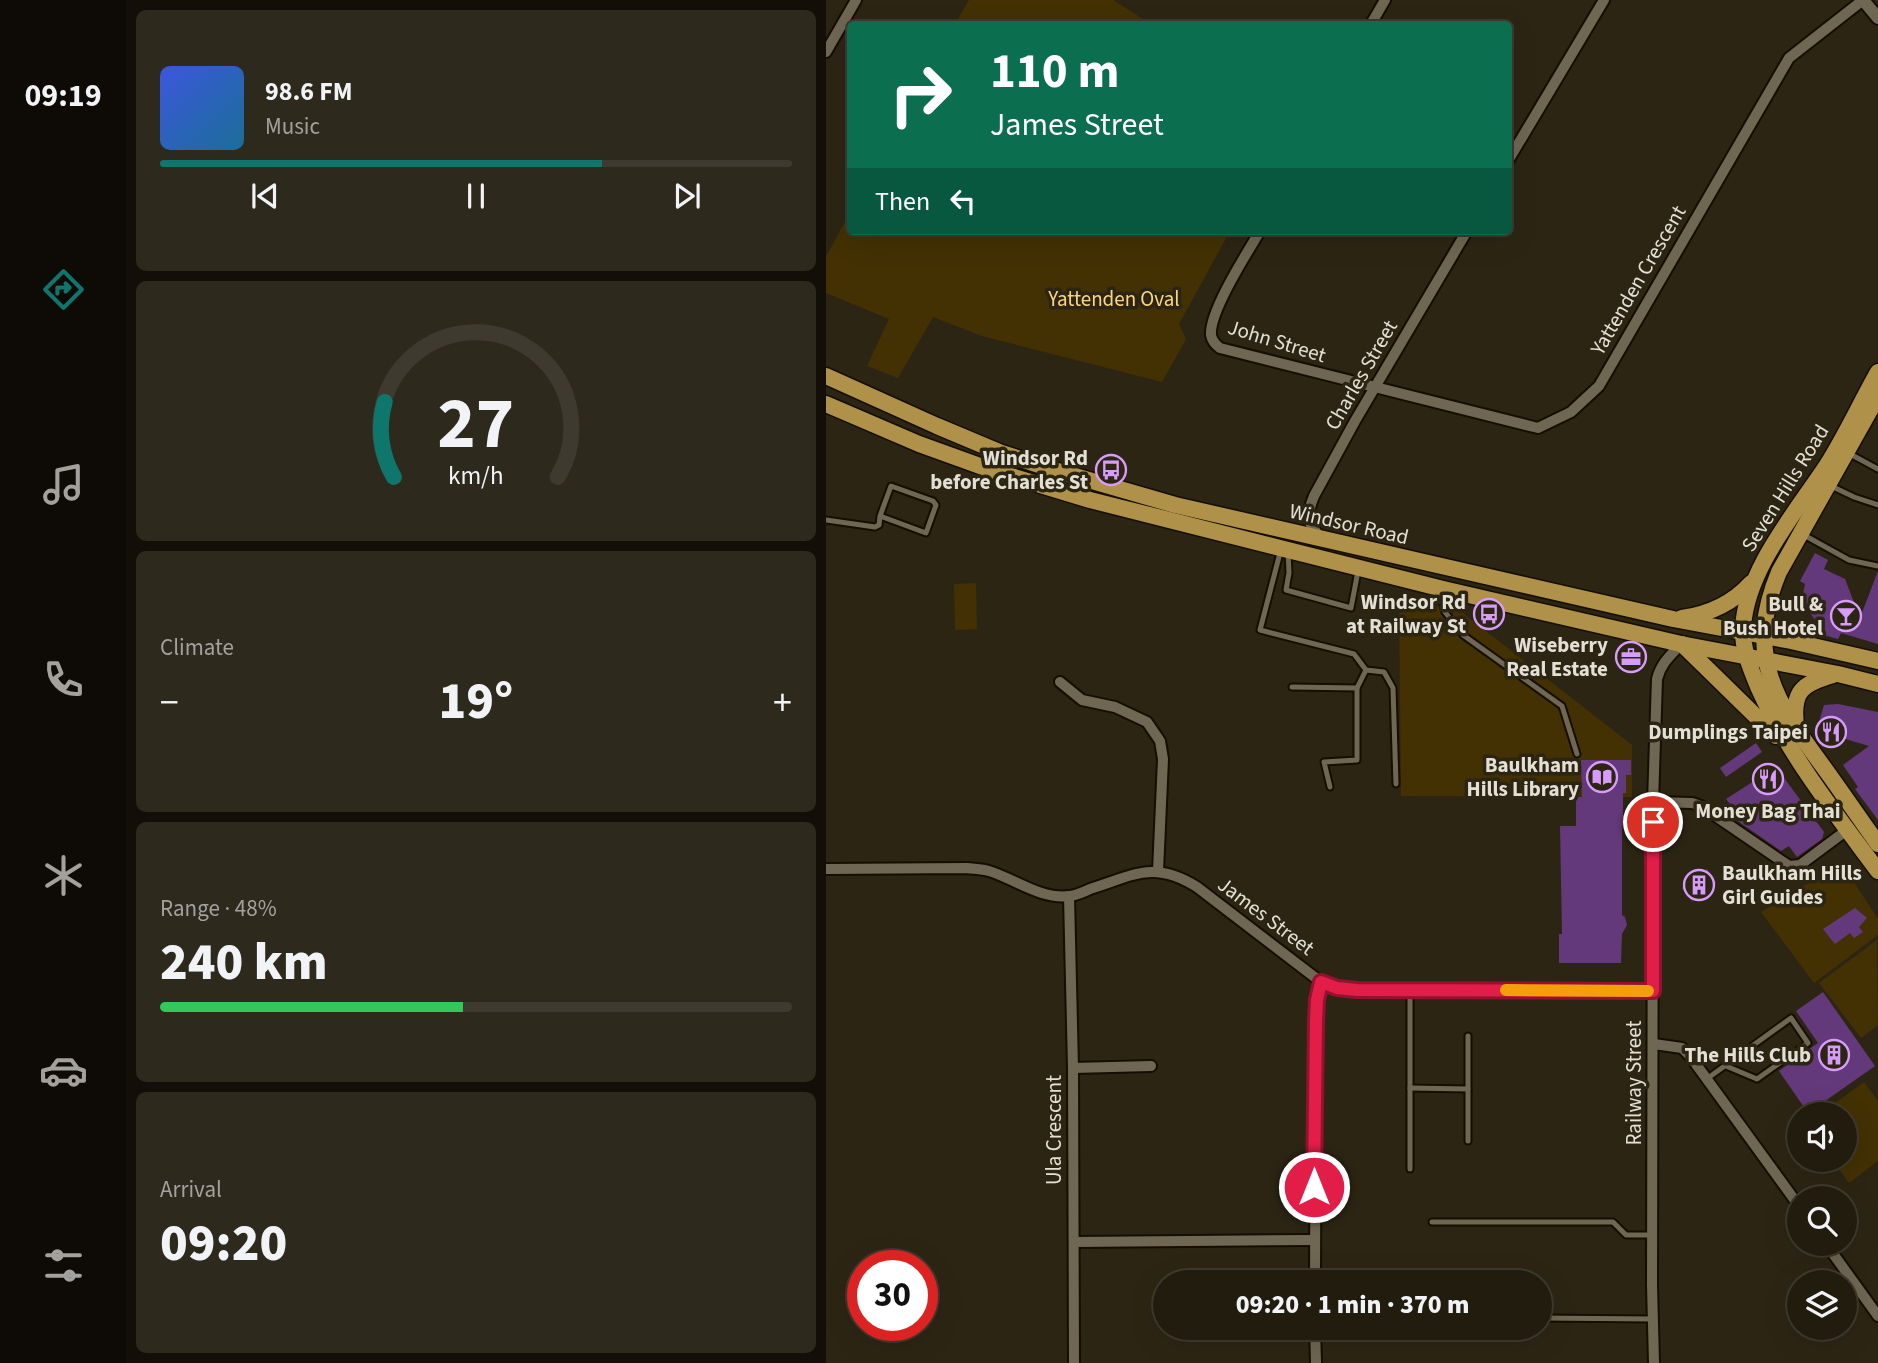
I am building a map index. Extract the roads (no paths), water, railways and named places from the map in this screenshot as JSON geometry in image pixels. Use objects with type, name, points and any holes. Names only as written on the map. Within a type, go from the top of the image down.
[{"type":"main road","name":"Seven Hills Road","points":[[1793,752],[1771,715],[1746,656],[1742,632],[1747,600],[1755,579],[1785,525],[1828,464],[1878,372]]},
{"type":"main road","name":"Windsor Road","points":[[826,376],[999,452],[1175,505],[1673,619],[1878,662]]},
{"type":"main road","name":"Seven Hills Road","points":[[1878,396],[1779,572],[1771,592],[1763,636],[1768,673],[1777,698],[1796,731],[1878,844]]},
{"type":"main road","name":"Windsor Road","points":[[826,404],[919,444],[1040,486],[1443,589],[1681,644],[1878,684]]},
{"type":"main road","points":[[1673,619],[1715,609],[1744,590],[1755,579]]},
{"type":"main road","points":[[1681,644],[1793,752],[1878,871]]},
{"type":"main road","points":[[1796,731],[1794,708],[1800,693],[1808,684],[1838,674]]},
{"type":"street","points":[[826,52],[856,0]]},
{"type":"street","points":[[1373,21],[1385,0]]},
{"type":"street","points":[[1512,155],[1604,0]]},
{"type":"street","points":[[1863,0],[1878,18]]},
{"type":"street","name":"Yattenden Crescent","points":[[1371,387],[1538,428],[1571,412],[1599,386],[1789,58],[1863,0]]},
{"type":"street","name":"John Street","points":[[1258,235],[1214,315],[1211,335],[1214,343],[1227,351],[1371,387]]},
{"type":"street","name":"Charles Street","points":[[1323,539],[1312,529],[1309,508],[1371,387],[1465,235]]},
{"type":"street","name":"Railway Street","points":[[1654,1363],[1653,802],[1657,679],[1659,669],[1681,644]]},
{"type":"street","points":[[826,870],[987,870],[1035,891],[1069,896],[1139,873],[1158,871],[1163,759],[1160,741],[1147,722],[1115,707],[1082,700],[1060,682]]},
{"type":"street","points":[[1653,802],[1692,803],[1701,806],[1788,866],[1804,862],[1847,830]]},
{"type":"street","name":"James Street","points":[[1158,871],[1180,877],[1197,887],[1321,982],[1337,988],[1653,991]]},
{"type":"street","name":"Ula Crescent","points":[[1069,896],[1073,1068],[1074,1363]]},
{"type":"street","points":[[1315,1270],[1316,1021],[1321,982]]},
{"type":"street","points":[[1654,1044],[1682,1048],[1690,1056],[1787,1189]]},
{"type":"street","points":[[1073,1068],[1151,1066]]},
{"type":"street","points":[[1074,1242],[1314,1240]]},
{"type":"street","points":[[1835,1256],[1878,1316]]},
{"type":"street","points":[[1315,1340],[1316,1363]]},
{"type":"lane","points":[[1847,452],[1878,469]]},
{"type":"lane","points":[[1829,484],[1854,497],[1878,505]]},
{"type":"lane","points":[[826,520],[875,527],[879,525],[880,516],[891,486],[933,501],[936,505],[926,533],[880,516]]},
{"type":"lane","points":[[1801,534],[1849,560],[1878,566]]},
{"type":"lane","points":[[1284,550],[1289,573],[1286,590],[1351,608],[1359,568]]},
{"type":"lane","points":[[1284,550],[1260,630],[1354,654],[1366,670],[1384,672],[1393,688],[1396,784]]},
{"type":"lane","points":[[1443,589],[1442,602],[1445,612],[1462,635],[1562,706],[1577,754]]},
{"type":"lane","points":[[1330,788],[1324,762],[1357,760],[1357,688],[1366,670]]},
{"type":"lane","points":[[1292,687],[1357,688]]},
{"type":"lane","points":[[1410,990],[1410,1169]]},
{"type":"lane","points":[[1708,1078],[1791,1018],[1808,1042],[1758,1079],[1726,1066]]},
{"type":"lane","points":[[1468,1037],[1468,1141]]},
{"type":"lane","points":[[1410,1088],[1468,1089]]},
{"type":"lane","points":[[1432,1222],[1613,1222],[1626,1235],[1652,1235]]},
{"type":"lane","points":[[1552,1318],[1653,1319]]},
{"type":"place","name":"Windsor Rd before Charles St","points":[[1111,470]]},
{"type":"place","name":"Windsor Rd at Railway St","points":[[1489,614]]},
{"type":"place","name":"Bull & Bush Hotel","points":[[1846,616]]},
{"type":"place","name":"Wiseberry Real Estate","points":[[1631,657]]},
{"type":"place","name":"Dumplings Taipei","points":[[1831,732]]},
{"type":"place","name":"Baulkham Hills Library","points":[[1602,777]]},
{"type":"place","name":"Money Bag Thai","points":[[1768,779]]},
{"type":"place","name":"Baulkham Hills Girl Guides","points":[[1699,885]]},
{"type":"place","name":"The Hills Club","points":[[1834,1055]]},
{"type":"park label","name":"Yattenden Oval","points":[[1114,299]]}]
